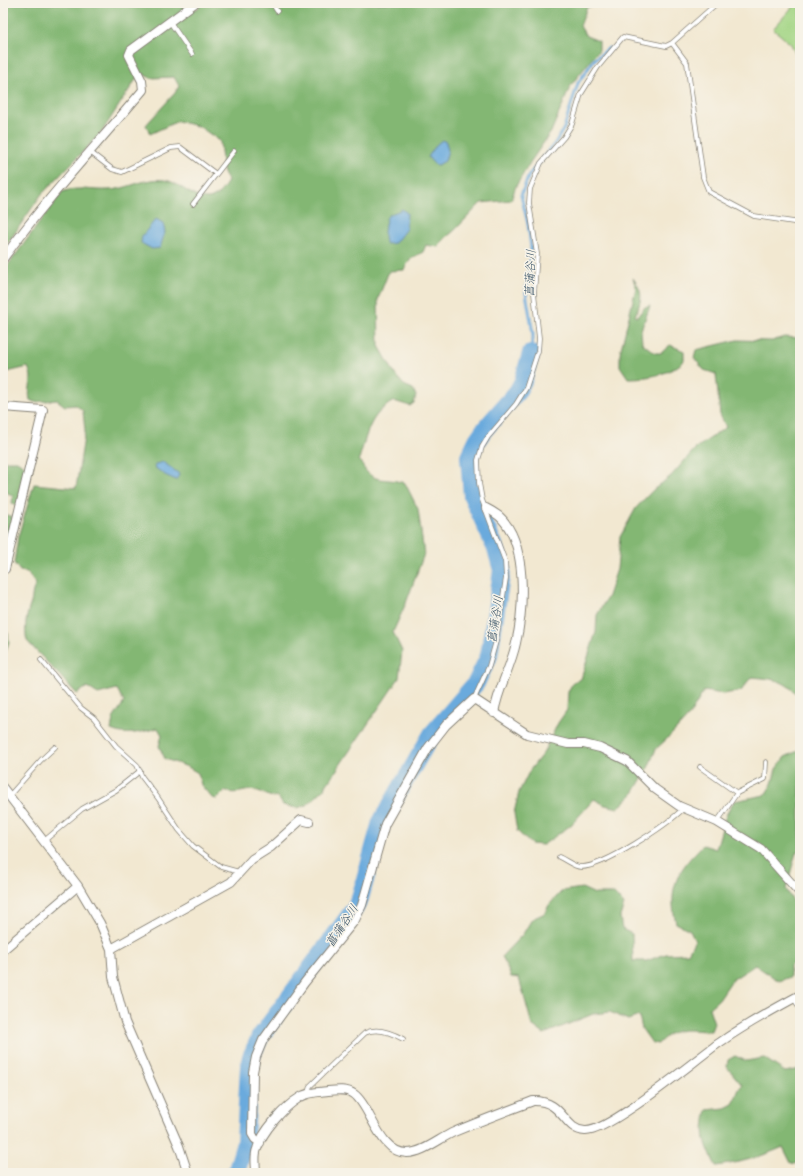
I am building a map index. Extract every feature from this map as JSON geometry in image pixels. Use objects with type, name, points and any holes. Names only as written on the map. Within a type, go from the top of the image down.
[{"type":"street","points":[[3,259],[21,234],[143,90],[142,81],[129,55],[131,50],[195,3]]},
{"type":"street","points":[[3,407],[43,410],[5,569],[3,568]]},
{"type":"street","points":[[486,508],[500,516],[511,534],[518,554],[522,584],[516,644],[501,685],[494,713]]},
{"type":"street","points":[[260,1142],[255,1139],[252,1134],[252,1088],[256,1057],[263,1040],[305,982],[355,920],[362,905],[385,824],[428,748],[446,725],[474,699],[527,734],[568,744],[584,744],[600,748],[627,761],[655,789],[685,808],[717,822],[760,849],[800,893]]},
{"type":"street","points":[[3,788],[78,886],[100,923],[111,949],[113,977],[125,1022],[179,1146],[188,1173]]},
{"type":"street","points":[[111,949],[232,882],[252,859],[271,847],[301,820],[309,822]]},
{"type":"street","points":[[3,950],[78,886]]},
{"type":"street","points":[[256,1173],[256,1156],[260,1142],[265,1133],[286,1109],[298,1098],[307,1094],[340,1090],[353,1093],[359,1098],[376,1129],[389,1144],[400,1152],[407,1153],[415,1152],[453,1133],[533,1101],[543,1101],[551,1104],[571,1124],[586,1131],[594,1129],[637,1105],[718,1044],[745,1026],[797,997]]},
{"type":"lane","points":[[272,3],[278,11]]},
{"type":"lane","points":[[474,699],[489,666],[496,641],[506,578],[505,561],[482,500],[478,460],[482,447],[498,424],[516,404],[526,388],[538,351],[539,338],[534,293],[537,254],[529,203],[530,189],[541,162],[564,137],[572,124],[581,94],[598,67],[623,37],[666,46],[717,3]]},
{"type":"lane","points":[[170,22],[192,54]]},
{"type":"lane","points":[[672,42],[687,63],[703,177],[709,192],[754,216],[800,223]]},
{"type":"lane","points":[[90,152],[112,169],[122,172],[172,148],[180,147],[216,174]]},
{"type":"lane","points":[[193,204],[234,151]]},
{"type":"lane","points":[[41,660],[82,708],[94,718],[116,746],[137,765],[179,830],[193,846],[221,867],[240,872]]},
{"type":"lane","points":[[9,796],[41,760],[55,747]]},
{"type":"lane","points":[[717,822],[736,793],[762,782],[765,779],[766,762]]},
{"type":"lane","points":[[700,767],[736,793]]},
{"type":"lane","points":[[44,841],[82,809],[116,790],[140,771]]},
{"type":"lane","points":[[559,856],[576,866],[593,864],[619,853],[658,828],[685,808]]},
{"type":"lane","points":[[797,997],[800,1008]]},
{"type":"lane","points":[[307,1094],[310,1086],[365,1033],[370,1031],[385,1032],[403,1039]]},
{"type":"green space","points":[[3,3],[192,3],[195,10],[204,3],[638,3],[587,7],[580,26],[586,36],[599,41],[599,50],[571,85],[551,132],[516,186],[511,200],[481,203],[442,241],[438,247],[426,245],[423,252],[410,259],[404,270],[389,271],[378,299],[379,346],[396,376],[404,385],[413,389],[416,396],[414,403],[410,406],[394,401],[379,412],[370,426],[359,459],[363,467],[373,477],[405,483],[418,509],[424,554],[406,603],[393,632],[402,651],[399,678],[323,790],[307,805],[297,808],[283,805],[278,797],[271,797],[252,790],[234,793],[225,791],[217,799],[212,798],[201,785],[198,773],[188,767],[165,759],[159,746],[162,735],[158,728],[129,733],[111,730],[113,719],[124,702],[117,689],[98,694],[87,687],[77,694],[27,641],[27,617],[34,587],[36,585],[27,572],[20,571],[14,563],[18,537],[34,484],[76,488],[85,431],[83,411],[76,405],[65,406],[57,400],[34,402],[30,400],[29,391],[31,376],[28,367],[3,373],[3,272],[62,192],[73,189],[115,189],[145,181],[161,180],[174,183],[197,197],[208,199],[217,195],[228,181],[223,170],[220,141],[200,127],[178,121],[150,134],[146,125],[175,93],[179,86],[174,77],[151,78],[140,73],[101,133],[41,195],[3,250]]},
{"type":"green space","points":[[796,3],[800,3],[800,65],[791,44],[773,29]]},
{"type":"green space","points":[[633,278],[639,288],[641,296],[635,316],[637,317],[645,307],[650,306],[641,330],[642,343],[655,353],[661,353],[670,345],[684,351],[684,361],[672,370],[665,373],[628,378],[620,366],[620,353],[636,288]]},
{"type":"green space","points":[[784,337],[800,338],[800,697],[783,683],[773,679],[751,677],[741,691],[723,694],[704,691],[689,716],[656,749],[648,768],[632,795],[618,808],[605,805],[594,799],[571,825],[543,845],[531,844],[517,831],[514,813],[519,792],[530,770],[544,752],[558,723],[567,710],[568,692],[573,682],[581,679],[596,632],[597,615],[608,596],[617,569],[620,537],[636,508],[653,490],[671,476],[695,449],[726,427],[720,415],[716,374],[704,370],[694,358],[696,350],[737,340],[772,341]]},
{"type":"green space","points":[[3,461],[17,461],[27,468],[18,506],[12,503],[13,496],[3,490]]},
{"type":"green space","points":[[3,514],[13,517],[3,555]]},
{"type":"green space","points":[[3,628],[8,633],[9,642],[3,659]]},
{"type":"green space","points":[[800,750],[800,848],[796,853],[786,889],[800,913],[800,952],[799,957],[790,966],[790,977],[779,981],[755,965],[732,980],[719,999],[709,1008],[714,1023],[711,1031],[682,1030],[670,1034],[658,1044],[652,1043],[642,1029],[639,1016],[628,1020],[610,1012],[593,1014],[544,1034],[532,1025],[519,978],[511,977],[502,956],[523,934],[532,919],[545,913],[549,905],[562,891],[582,888],[595,894],[614,894],[624,904],[620,917],[622,929],[632,934],[633,961],[646,961],[666,954],[688,953],[695,940],[690,930],[676,923],[674,911],[674,889],[681,871],[687,862],[703,845],[716,849],[726,815],[734,801],[765,795],[772,784],[776,769],[785,757]]},
{"type":"green space","points":[[735,1056],[746,1061],[764,1058],[785,1072],[800,1069],[800,1164],[791,1163],[783,1147],[750,1159],[716,1166],[705,1139],[705,1119],[707,1110],[725,1108],[733,1104],[742,1085],[727,1067],[728,1060]]},
{"type":"water","points":[[442,140],[446,142],[448,150],[445,161],[438,165],[434,164],[428,157],[437,144]]},
{"type":"water","points":[[402,209],[407,213],[406,229],[395,243],[386,244],[384,235],[387,217],[390,214]]},
{"type":"water","points":[[156,219],[163,223],[165,232],[160,248],[152,249],[141,243],[142,236]]},
{"type":"water","points":[[163,462],[178,473],[179,475],[176,480],[165,475],[154,467],[156,464]]},
{"type":"waterway","name":"菖蒲谷川","points":[[531,353],[533,334],[526,293],[531,248],[528,224],[521,195],[529,175],[555,143],[564,128],[578,83],[594,60],[609,48]]},
{"type":"waterway","name":"菖蒲谷川","points":[[236,1173],[245,1143],[249,1066],[251,1057],[260,1037],[355,908],[360,898],[381,822],[432,734],[476,683],[489,656],[502,570],[496,549],[472,496],[469,457],[477,440],[484,430],[517,392],[523,381],[531,353]]}]
